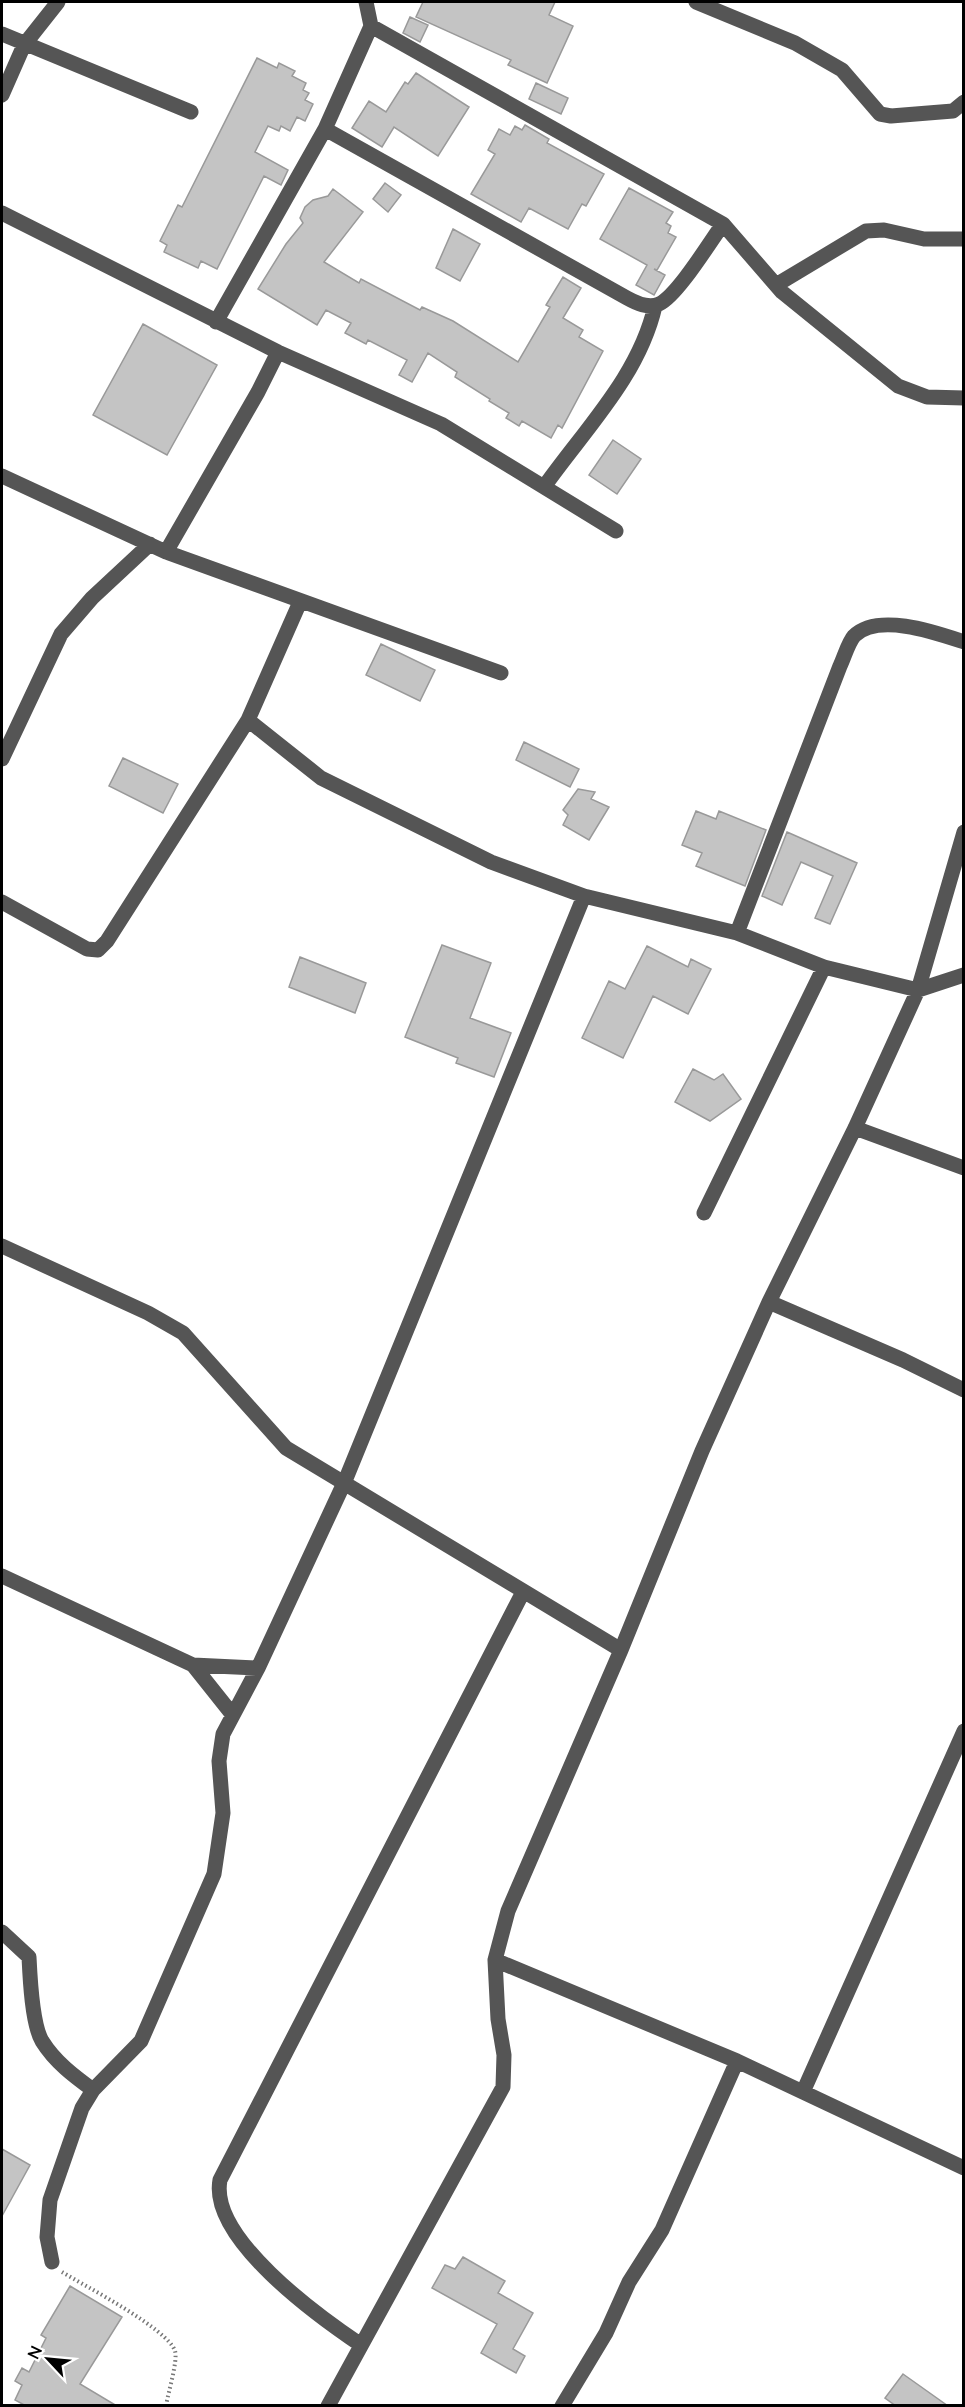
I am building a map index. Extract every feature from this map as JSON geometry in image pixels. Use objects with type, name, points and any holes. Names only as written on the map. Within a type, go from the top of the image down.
[{"type":"street","points":[[2,95],[24,45],[58,2]]},
{"type":"street","points":[[216,322],[325,129],[371,26],[366,2]]},
{"type":"street","points":[[696,2],[795,43],[842,70],[880,114],[891,116],[953,111],[963,102]]},
{"type":"street","points":[[371,26],[723,224],[776,285],[898,386],[927,397],[963,398]]},
{"type":"street","points":[[2,34],[191,112]]},
{"type":"street","points":[[325,129],[627,298],[637,303],[655,306]]},
{"type":"street","points":[[2,213],[278,352],[441,424],[616,531]]},
{"type":"street","points":[[544,487],[597,417],[637,357],[650,328],[655,306],[678,286],[723,224]]},
{"type":"street","points":[[776,285],[866,231],[884,230],[924,239],[963,239]]},
{"type":"street","points":[[166,552],[258,392],[278,352]]},
{"type":"street","points":[[2,476],[166,552],[501,674]]},
{"type":"street","points":[[2,759],[61,634],[92,598],[150,544]]},
{"type":"street","points":[[2,902],[87,949],[98,950],[107,941],[248,720],[300,602]]},
{"type":"street","points":[[737,933],[840,666],[854,636],[877,625],[920,628],[963,642]]},
{"type":"street","points":[[248,720],[321,778],[491,862],[584,896],[737,933],[824,967],[918,990],[963,975]]},
{"type":"street","points":[[328,2406],[503,2087],[504,2055],[498,2019],[495,1960],[508,1911],[621,1650],[702,1451],[769,1302],[855,1128],[918,990],[963,832]]},
{"type":"street","points":[[52,2262],[47,2237],[50,2200],[82,2108],[93,2090],[141,2041],[214,1874],[223,1813],[219,1761],[223,1734],[258,1668],[345,1481],[584,896]]},
{"type":"street","points":[[704,1213],[824,967]]},
{"type":"street","points":[[855,1128],[963,1168]]},
{"type":"street","points":[[2,1246],[148,1313],[183,1333],[286,1448],[345,1481],[621,1650]]},
{"type":"street","points":[[769,1302],[903,1360],[963,1390]]},
{"type":"street","points":[[2,1576],[193,1665],[258,1668]]},
{"type":"street","points":[[362,2345],[282,2286],[258,2262],[222,2211],[218,2190],[220,2180],[523,1592]]},
{"type":"street","points":[[193,1665],[232,1714]]},
{"type":"street","points":[[802,2092],[958,1761],[963,1731]]},
{"type":"street","points":[[2,1932],[29,1957],[31,1993],[41,2039],[65,2069],[93,2090]]},
{"type":"street","points":[[495,1960],[737,2061],[963,2168]]},
{"type":"street","points":[[562,2406],[610,2326],[629,2282],[662,2230],[737,2061]]},
{"type":"path","points":[[52,2262],[59,2270],[148,2324],[170,2342],[176,2353],[166,2406]]},
{"type":"building","points":[[423,2],[555,2],[549,15],[573,26],[547,83],[508,65],[511,60],[416,17]]},
{"type":"building","points":[[410,17],[428,25],[420,42],[403,33]]},
{"type":"building","points":[[257,58],[277,68],[279,63],[295,71],[292,76],[306,83],[303,90],[309,93],[305,100],[313,104],[305,121],[297,117],[290,131],[281,126],[279,131],[268,126],[255,152],[288,170],[281,185],[264,176],[217,269],[201,261],[198,268],[164,252],[167,245],[160,241],[178,205],[182,207]]},
{"type":"building","points":[[416,73],[469,107],[438,156],[394,127],[382,147],[352,128],[369,101],[386,112],[405,82],[408,84]]},
{"type":"building","points":[[536,83],[568,98],[561,114],[529,99]]},
{"type":"building","points":[[525,125],[549,139],[547,143],[604,174],[586,206],[582,204],[568,229],[529,208],[521,222],[471,194],[495,154],[488,150],[499,129],[510,135],[515,126],[522,130]]},
{"type":"building","points":[[385,183],[401,195],[388,212],[373,199]]},
{"type":"building","points":[[629,188],[673,212],[666,223],[671,226],[668,233],[676,237],[657,270],[654,269],[665,275],[654,295],[636,285],[647,265],[600,239]]},
{"type":"building","points":[[333,189],[363,212],[324,262],[359,283],[361,279],[420,310],[422,307],[453,321],[518,362],[550,307],[546,305],[563,277],[581,288],[563,318],[583,330],[579,337],[603,351],[562,428],[558,425],[551,438],[522,421],[519,426],[506,418],[509,413],[455,377],[457,372],[428,353],[412,382],[399,375],[407,360],[368,340],[366,344],[345,333],[351,323],[326,310],[317,325],[258,289],[286,244],[303,223],[300,218],[305,207],[313,200],[328,196]]},
{"type":"building","points":[[453,229],[480,244],[460,281],[436,268]]},
{"type":"building","points":[[143,324],[217,365],[167,455],[93,415]]},
{"type":"building","points":[[613,440],[641,459],[617,494],[589,475]]},
{"type":"building","points":[[381,644],[435,670],[420,701],[366,675]]},
{"type":"building","points":[[524,742],[579,769],[570,787],[516,760]]},
{"type":"building","points":[[123,758],[178,784],[163,813],[109,786]]},
{"type":"building","points":[[578,789],[595,792],[591,799],[609,807],[589,840],[563,825],[568,815],[563,810]]},
{"type":"building","points":[[696,811],[716,819],[719,811],[766,830],[745,886],[696,866],[702,853],[682,845]]},
{"type":"building","points":[[787,832],[857,863],[830,924],[815,918],[833,876],[801,862],[782,905],[762,896]]},
{"type":"building","points":[[442,945],[491,963],[470,1018],[511,1033],[494,1077],[456,1063],[458,1058],[405,1037]]},
{"type":"building","points":[[647,946],[688,967],[691,959],[711,969],[688,1014],[653,996],[623,1058],[582,1038],[609,981],[625,989]]},
{"type":"building","points":[[300,957],[366,983],[355,1013],[289,987]]},
{"type":"building","points":[[693,1069],[714,1080],[723,1074],[741,1099],[710,1121],[675,1102]]},
{"type":"building","points":[[2,2149],[30,2165],[2,2216]]},
{"type":"building","points":[[463,2257],[505,2281],[498,2293],[533,2313],[513,2349],[525,2356],[516,2373],[481,2353],[497,2324],[432,2288],[445,2265],[455,2269]]},
{"type":"building","points":[[70,2286],[122,2317],[80,2384],[117,2406],[26,2406],[15,2400],[22,2385],[15,2381],[22,2368],[29,2372],[46,2338],[41,2335]]},
{"type":"building","points":[[903,2374],[948,2406],[896,2406],[885,2398]]}]
